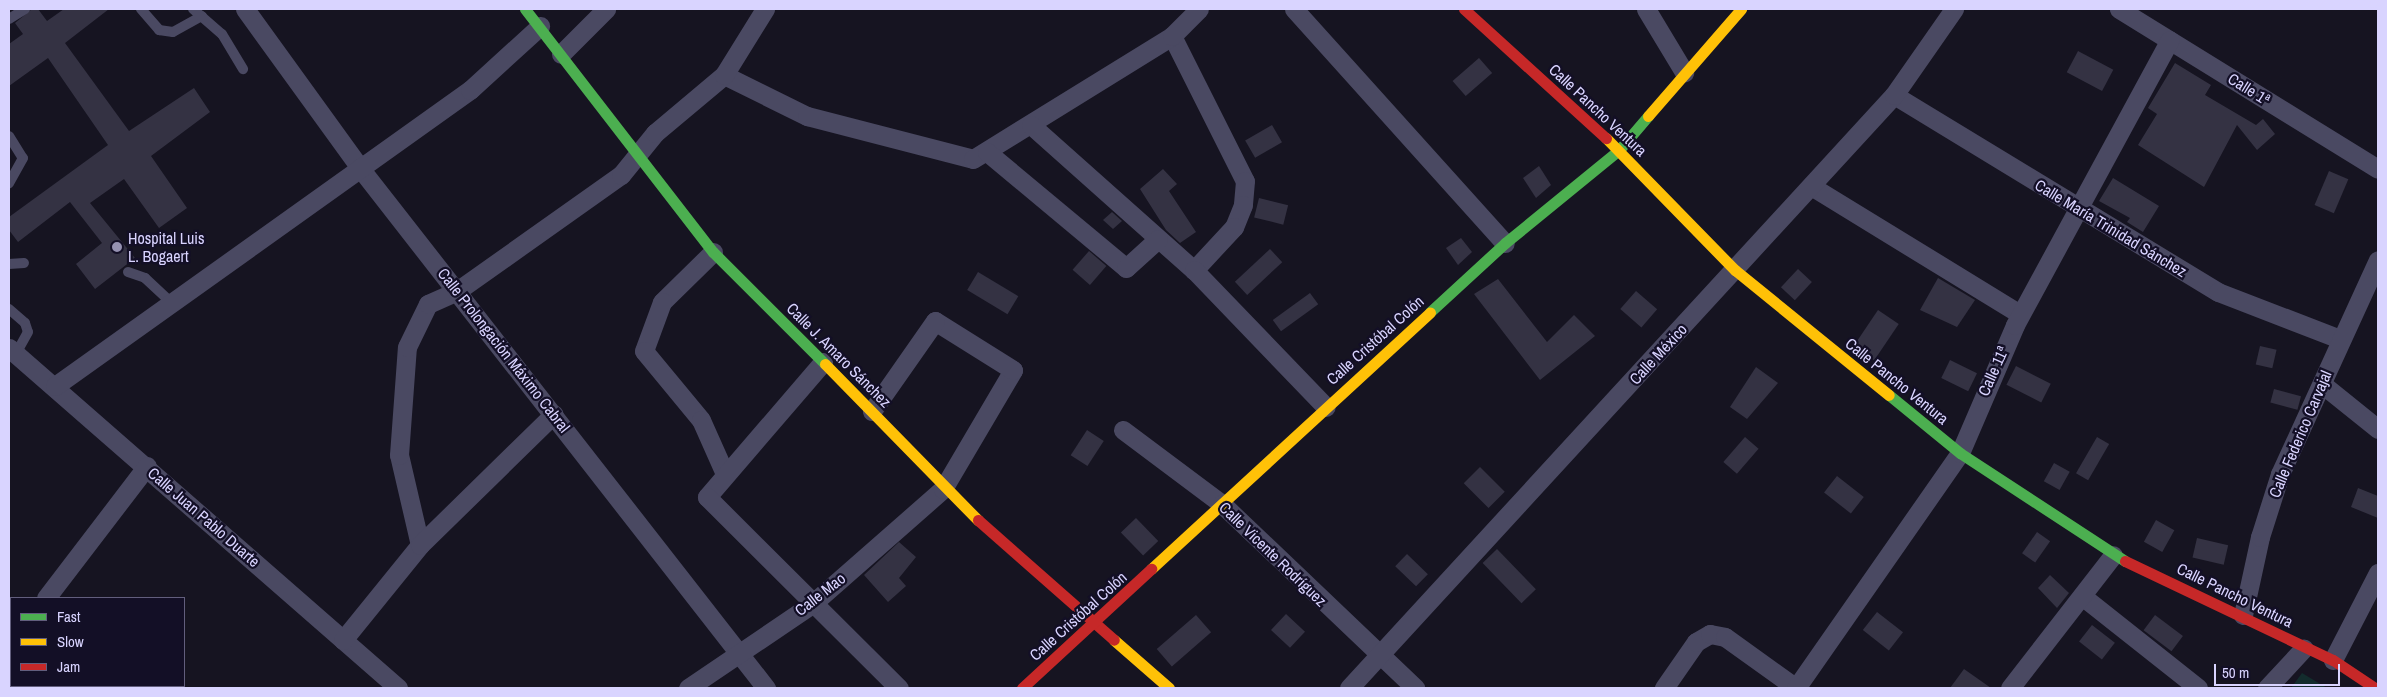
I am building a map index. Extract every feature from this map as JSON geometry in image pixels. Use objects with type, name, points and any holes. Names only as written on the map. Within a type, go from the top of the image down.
[{"type":"street","name":"Calle Prolongación Máximo Cabral","points":[[245,9],[360,168],[739,650],[766,688]]},
{"type":"street","name":"Calle J. Amaro Sánchez","points":[[525,9],[713,252],[872,411],[943,489],[1094,625],[1169,688]]},
{"type":"street","points":[[561,54],[606,9]]},
{"type":"street","points":[[420,545],[399,455],[407,348],[428,304],[457,291],[621,175],[639,156],[654,133],[724,75],[766,9]]},
{"type":"street","points":[[724,75],[807,116],[966,158],[988,152],[1172,36],[1199,9]]},
{"type":"street","points":[[1294,9],[1506,243]]},
{"type":"street","name":"Calle Pancho Ventura","points":[[1464,9],[1619,150],[1735,270],[1960,453],[2113,555],[2244,615],[2304,648],[2333,660],[2375,688]]},
{"type":"street","points":[[1646,9],[1684,72]]},
{"type":"street","name":"Calle Cristóbal Colón","points":[[1022,688],[1094,625],[1326,407],[1506,243],[1619,150],[1684,72],[1741,9]]},
{"type":"street","name":"Calle México","points":[[1350,688],[1735,270],[1894,94],[1954,9]]},
{"type":"street","name":"Calle 1ª","points":[[2119,9],[2144,15],[2170,40],[2378,169]]},
{"type":"street","points":[[55,386],[470,90],[540,26]]},
{"type":"street","points":[[1172,36],[1245,182],[1243,205],[1234,227],[1194,270]]},
{"type":"street","name":"Calle 11ª","points":[[1796,688],[1960,453],[2020,314],[2080,210],[2170,40]]},
{"type":"street","name":"Calle María Trinidad Sánchez","points":[[1894,94],[2080,210],[2218,292],[2340,339]]},
{"type":"street","points":[[1031,125],[1194,270],[1326,407]]},
{"type":"street","points":[[988,152],[1126,268],[1158,239]]},
{"type":"street","points":[[1811,186],[2020,314]]},
{"type":"street","points":[[713,252],[662,302],[644,351],[701,420],[725,474]]},
{"type":"street","name":"Calle Federico Carvajal","points":[[2244,615],[2260,537],[2280,474],[2322,384],[2340,339],[2378,260]]},
{"type":"street","name":"Calle Mao","points":[[688,688],[739,650],[812,604],[943,489],[1013,375],[1011,366],[935,321],[872,411]]},
{"type":"street","name":"Calle Juan Pablo Duarte","points":[[12,351],[147,466],[398,688]]},
{"type":"street","points":[[823,362],[707,497],[812,604],[899,688]]},
{"type":"street","points":[[2322,384],[2378,429]]},
{"type":"street","points":[[343,640],[420,545],[554,414]]},
{"type":"street","name":"Calle Vicente Rodríguez","points":[[1123,430],[1222,504],[1378,656],[1415,688]]},
{"type":"street","points":[[47,597],[147,466]]},
{"type":"street","points":[[2010,688],[2113,555]]},
{"type":"street","points":[[2333,660],[2378,573]]},
{"type":"street","points":[[2082,596],[2198,688]]},
{"type":"street","points":[[1664,688],[1696,642],[1710,634],[1726,637],[1796,688]]},
{"type":"street","points":[[2267,688],[2304,648]]},
{"type":"lane","points":[[9,19],[25,9]]},
{"type":"lane","points":[[141,9],[159,30],[173,32],[202,16]]},
{"type":"lane","points":[[193,9],[222,34],[243,69]]},
{"type":"lane","points":[[9,136],[23,158],[9,183]]},
{"type":"lane","points":[[9,264],[24,263]]},
{"type":"lane","points":[[128,272],[145,278],[172,302]]},
{"type":"lane","points":[[9,309],[25,323],[28,332],[12,351]]},
{"type":"green space","points":[[2302,673],[2327,688],[2291,688]]},
{"type":"building","points":[[32,9],[38,9],[47,21],[64,9],[109,9],[65,43],[129,131],[194,88],[210,112],[151,156],[187,208],[159,228],[124,179],[90,203],[135,258],[95,289],[76,264],[102,243],[70,202],[18,242],[9,230],[9,217],[108,145],[48,58],[9,86],[9,44],[23,34],[15,23]]},
{"type":"building","points":[[2078,51],[2113,70],[2102,91],[2067,72]]},
{"type":"building","points":[[1479,58],[1492,73],[1466,96],[1453,81]]},
{"type":"building","points":[[2175,63],[2211,85],[2205,95],[2256,125],[2263,119],[2275,134],[2257,150],[2237,125],[2204,187],[2138,145],[2157,114],[2148,108]]},
{"type":"building","points":[[1272,125],[1282,142],[1255,158],[1245,140]]},
{"type":"building","points":[[1539,166],[1551,185],[1536,198],[1523,178]]},
{"type":"building","points":[[1163,169],[1177,184],[1169,191],[1196,232],[1180,243],[1166,230],[1140,189]]},
{"type":"building","points":[[2329,171],[2348,179],[2334,213],[2315,205]]},
{"type":"building","points":[[2113,178],[2159,206],[2143,232],[2127,222],[2130,218],[2099,201]]},
{"type":"building","points":[[1259,198],[1288,205],[1283,225],[1254,217]]},
{"type":"building","points":[[1112,212],[1122,221],[1113,229],[1103,220]]},
{"type":"building","points":[[1461,238],[1472,252],[1458,265],[1446,248]]},
{"type":"building","points":[[1270,249],[1282,262],[1247,295],[1235,282]]},
{"type":"building","points":[[1089,251],[1106,266],[1090,285],[1073,270]]},
{"type":"building","points":[[1798,269],[1812,282],[1795,300],[1781,287]]},
{"type":"building","points":[[978,272],[1018,296],[1007,314],[967,290]]},
{"type":"building","points":[[1938,278],[1975,300],[1957,327],[1920,310]]},
{"type":"building","points":[[1498,279],[1547,342],[1574,315],[1595,336],[1540,380],[1474,294]]},
{"type":"building","points":[[1636,291],[1657,309],[1641,327],[1620,309]]},
{"type":"building","points":[[1310,293],[1318,304],[1281,331],[1273,320]]},
{"type":"building","points":[[1878,310],[1899,324],[1874,360],[1853,346]]},
{"type":"building","points":[[2260,346],[2277,350],[2272,368],[2256,365]]},
{"type":"building","points":[[1950,360],[1977,373],[1968,391],[1941,378]]},
{"type":"building","points":[[2016,366],[2051,384],[2041,402],[2006,385]]},
{"type":"building","points":[[1756,367],[1778,383],[1747,419],[1730,407]]},
{"type":"building","points":[[2274,389],[2301,396],[2297,410],[2270,403]]},
{"type":"building","points":[[1087,430],[1104,441],[1087,466],[1071,455]]},
{"type":"building","points":[[1745,437],[1759,449],[1737,474],[1723,462]]},
{"type":"building","points":[[2097,437],[2109,444],[2088,480],[2076,473]]},
{"type":"building","points":[[2054,463],[2070,472],[2060,490],[2044,481]]},
{"type":"building","points":[[1480,467],[1505,492],[1488,508],[1464,483]]},
{"type":"building","points":[[1837,476],[1864,497],[1851,513],[1824,493]]},
{"type":"building","points":[[2358,488],[2378,496],[2378,518],[2351,507]]},
{"type":"building","points":[[1136,518],[1158,541],[1143,556],[1121,533]]},
{"type":"building","points":[[2156,520],[2174,530],[2162,552],[2144,542]]},
{"type":"building","points":[[2037,532],[2050,541],[2035,562],[2022,553]]},
{"type":"building","points":[[2197,538],[2228,545],[2224,565],[2193,557]]},
{"type":"building","points":[[899,542],[916,557],[899,578],[906,586],[888,602],[864,575]]},
{"type":"building","points":[[1497,549],[1536,589],[1522,603],[1483,563]]},
{"type":"building","points":[[1407,554],[1428,574],[1416,586],[1395,566]]},
{"type":"building","points":[[2050,575],[2069,593],[2057,608],[2038,588]]},
{"type":"building","points":[[1877,612],[1903,632],[1889,650],[1863,630]]},
{"type":"building","points":[[1286,614],[1305,632],[1290,648],[1271,630]]},
{"type":"building","points":[[1196,615],[1211,632],[1172,666],[1157,649]]},
{"type":"building","points":[[2155,615],[2183,636],[2172,651],[2144,630]]},
{"type":"building","points":[[2092,625],[2115,643],[2102,659],[2079,642]]},
{"type":"building","points":[[1964,669],[1991,688],[1950,688]]},
{"type":"traffic: fast","points":[[525,9],[713,252],[825,364]]},
{"type":"traffic: fast","points":[[1430,312],[1505,243],[1619,150],[1648,116]]},
{"type":"traffic: fast","points":[[1889,395],[1960,453],[2125,561]]},
{"type":"traffic: slow","points":[[1648,116],[1741,9]]},
{"type":"traffic: slow","points":[[1606,138],[1735,270],[1889,395]]},
{"type":"traffic: slow","points":[[1151,569],[1430,312]]},
{"type":"traffic: slow","points":[[825,364],[978,520]]},
{"type":"traffic: slow","points":[[1114,640],[1169,688]]},
{"type":"traffic: jam","points":[[1464,9],[1606,138]]},
{"type":"traffic: jam","points":[[978,520],[1114,640]]},
{"type":"traffic: jam","points":[[2125,561],[2333,660],[2375,688]]},
{"type":"traffic: jam","points":[[1022,688],[1151,569]]},
{"type":"place","name":"Hospital Luis L. Bogaert","points":[[117,247]]}]
